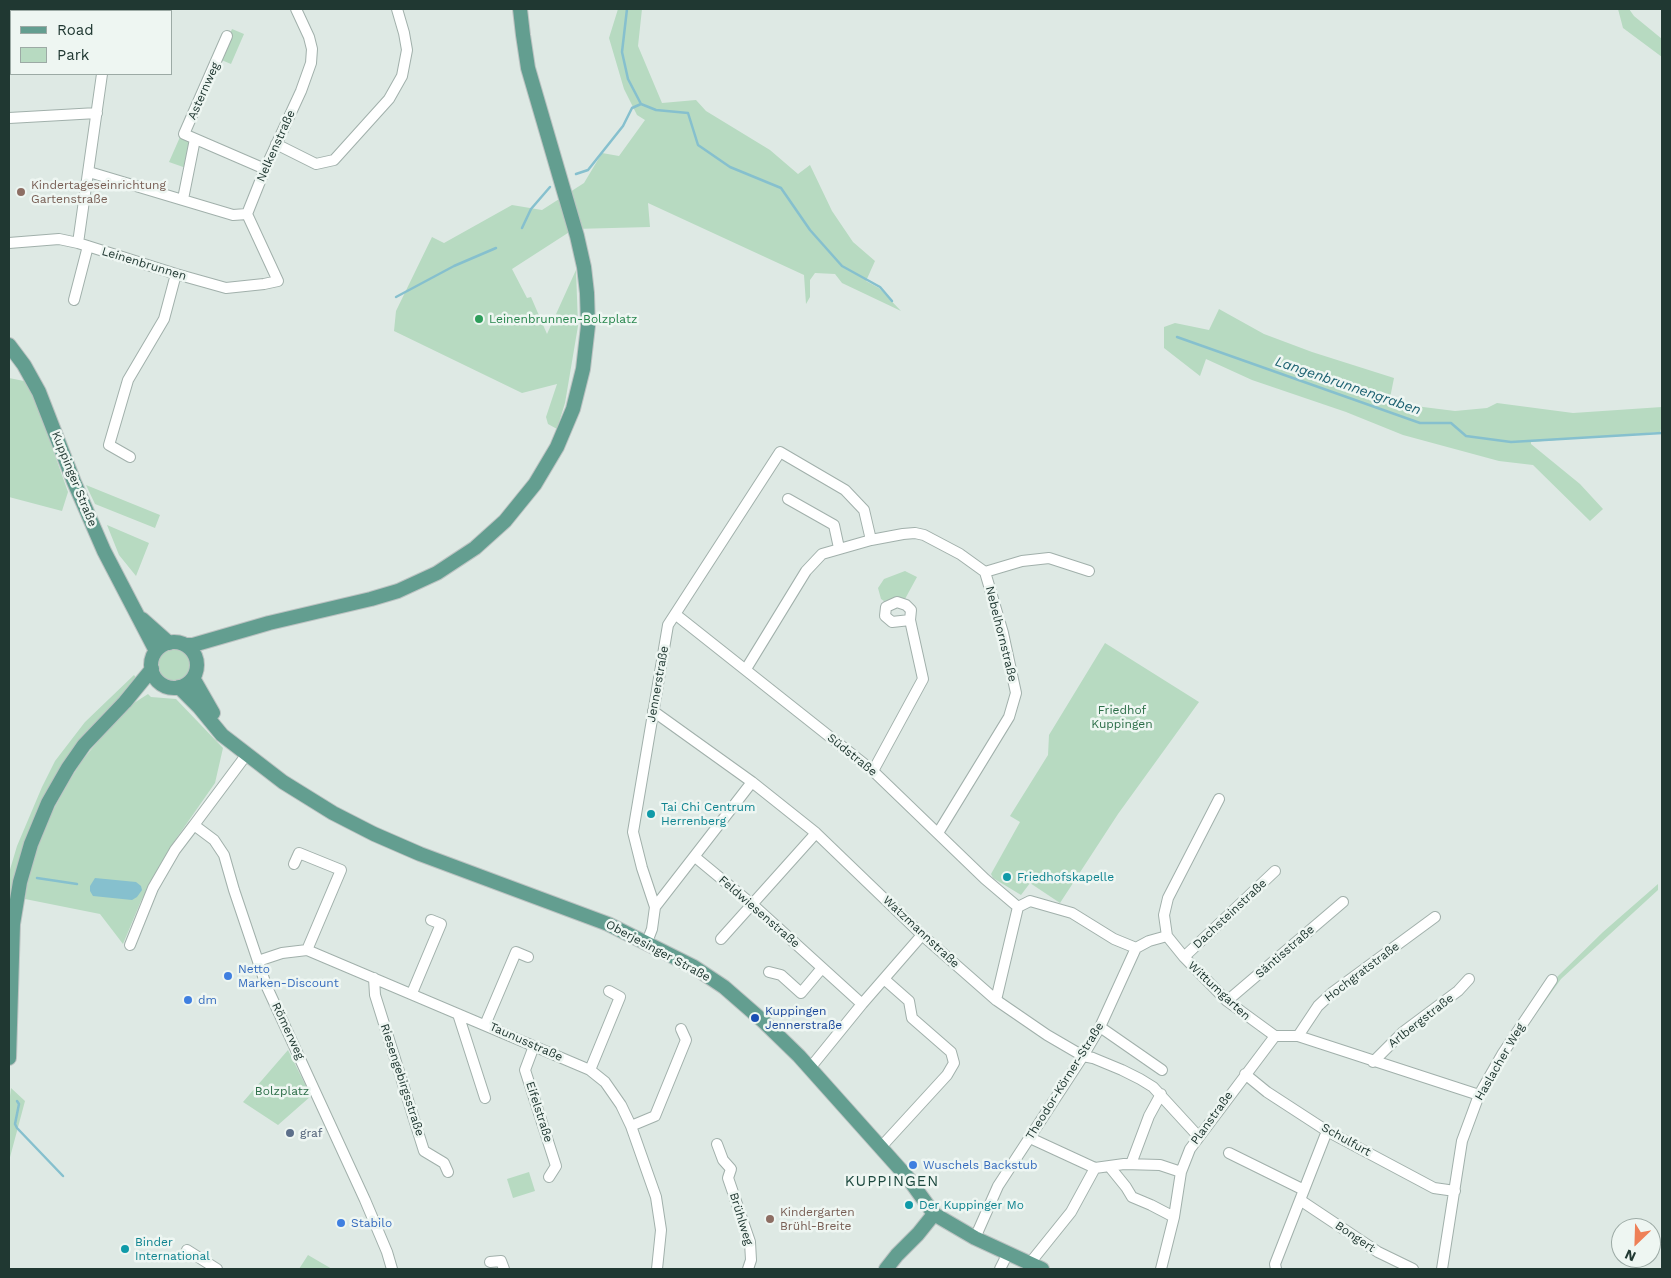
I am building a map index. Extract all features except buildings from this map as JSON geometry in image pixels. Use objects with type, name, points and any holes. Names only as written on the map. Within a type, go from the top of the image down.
[{"type":"main road","points":[[186,645],[193,645],[269,623],[385,596],[426,578],[463,557],[486,539],[518,507],[535,484],[557,447],[581,381],[587,338],[588,308],[584,267],[577,236],[528,68],[520,9]]},
{"type":"main road","name":"Kuppinger Straße","points":[[9,345],[24,365],[39,392],[94,528],[122,588],[156,652]]},
{"type":"main road","name":"Kuppinger Straße","points":[[138,615],[169,643]]},
{"type":"main road","points":[[197,662],[206,651],[240,632]]},
{"type":"main road","points":[[178,642],[186,645],[192,650],[197,662],[197,670],[193,678],[187,684],[179,687],[171,687],[161,683],[155,677],[152,668],[152,660],[156,652],[162,646],[169,643],[178,642]]},
{"type":"main road","points":[[9,1058],[13,924],[20,882],[31,844],[48,803],[68,768],[84,745],[125,702],[152,668]]},
{"type":"main road","points":[[193,678],[208,706],[244,751]]},
{"type":"main road","points":[[125,702],[161,683]]},
{"type":"main road","points":[[179,687],[192,699],[222,735],[244,751]]},
{"type":"main road","name":"Oberjesinger Straße","points":[[244,751],[315,803],[374,834],[471,874],[593,918],[646,942],[694,967],[724,987],[763,1021],[810,1068],[908,1178],[934,1214]]},
{"type":"main road","points":[[886,1269],[896,1255],[918,1234],[934,1214],[975,1238],[1036,1266]]},
{"type":"street","points":[[276,144],[316,164],[334,160],[389,99],[402,76],[407,50],[397,9]]},
{"type":"street","name":"Nelkenstraße","points":[[247,214],[276,144],[302,91],[311,63],[312,49],[299,11]]},
{"type":"street","name":"Asternweg","points":[[227,36],[184,134],[265,169]]},
{"type":"street","points":[[74,300],[83,244],[89,172],[102,75]]},
{"type":"street","points":[[9,118],[97,113]]},
{"type":"street","name":"Asternweg","points":[[183,199],[195,139]]},
{"type":"street","points":[[89,172],[233,215],[247,214]]},
{"type":"street","name":"Leinenbrunnen","points":[[9,243],[59,239],[83,244],[226,288],[278,281],[247,214]]},
{"type":"street","points":[[130,457],[109,445],[128,380],[164,319],[176,274]]},
{"type":"street","name":"Jennerstraße","points":[[646,942],[652,929],[655,906],[642,868],[633,832],[668,625],[780,452],[845,490],[864,510],[871,540]]},
{"type":"street","points":[[788,499],[834,525],[839,548]]},
{"type":"street","name":"Nebelhornstraße","points":[[746,669],[806,571],[822,554],[871,540],[903,534],[924,535],[960,554],[985,572],[1003,632],[1016,693],[1009,717],[938,833]]},
{"type":"street","points":[[985,572],[1022,560],[1049,558],[1089,571]]},
{"type":"street","name":"Südstraße","points":[[675,614],[872,771],[1018,907]]},
{"type":"street","points":[[872,771],[923,679],[910,620]]},
{"type":"street","name":"Watzmannstraße","points":[[653,710],[752,782],[816,833],[922,935],[996,1000],[1047,1035],[1083,1056],[1093,1058],[1140,1079],[1161,1094],[1198,1136]]},
{"type":"street","points":[[130,945],[153,888],[175,850],[244,751]]},
{"type":"street","points":[[655,906],[752,782]]},
{"type":"street","points":[[996,1000],[1018,907],[1030,901],[1072,913],[1114,939],[1136,948],[1149,941],[1166,936],[1164,915],[1168,898],[1218,799]]},
{"type":"street","name":"Römerweg","points":[[194,825],[214,840],[224,855],[270,994],[365,1200],[387,1252],[392,1269]]},
{"type":"street","points":[[721,938],[753,905],[816,833]]},
{"type":"street","points":[[294,864],[298,852],[341,870],[307,950]]},
{"type":"street","name":"Feldwiesenstraße","points":[[695,857],[753,905],[862,1004]]},
{"type":"street","name":"Dachsteinstraße","points":[[1184,957],[1275,871]]},
{"type":"street","name":"Säntisstraße","points":[[1227,1001],[1342,902]]},
{"type":"street","name":"Hochgratstraße","points":[[1298,1036],[1318,1006],[1333,992],[1435,917]]},
{"type":"street","points":[[412,993],[441,924],[431,920]]},
{"type":"street","points":[[810,1068],[922,935]]},
{"type":"street","name":"Wittumgarten","points":[[1166,936],[1227,1001],[1275,1036]]},
{"type":"street","name":"Theodor-Körner-Straße","points":[[975,1238],[998,1186],[1100,1027],[1136,948]]},
{"type":"street","name":"Taunusstraße","points":[[258,961],[282,953],[307,950],[590,1070],[605,1082],[621,1105],[631,1126],[656,1196],[661,1230],[659,1269]]},
{"type":"street","points":[[485,1025],[516,952],[528,956]]},
{"type":"street","points":[[769,972],[781,975],[801,994],[822,968]]},
{"type":"street","name":"Riesengebirgsstraße","points":[[374,978],[375,995],[424,1151],[444,1163],[448,1172]]},
{"type":"street","points":[[881,1147],[947,1075],[954,1063],[951,1052],[912,1018],[909,1001],[884,979]]},
{"type":"street","name":"Arlbergstraße","points":[[1373,1062],[1403,1032],[1458,991],[1469,979]]},
{"type":"street","name":"Haslacher Weg","points":[[1442,1269],[1462,1142],[1479,1095],[1503,1053],[1552,980]]},
{"type":"street","points":[[590,1070],[620,997],[609,991]]},
{"type":"street","points":[[458,1014],[485,1098]]},
{"type":"street","points":[[1100,1027],[1162,1070]]},
{"type":"street","points":[[631,1126],[655,1116],[686,1040],[681,1029]]},
{"type":"street","points":[[1275,1036],[1298,1036],[1479,1095]]},
{"type":"street","name":"Planstraße","points":[[1161,1269],[1174,1217],[1181,1172],[1190,1149],[1275,1036]]},
{"type":"street","name":"Eifelstraße","points":[[534,1046],[525,1070],[556,1166],[549,1177]]},
{"type":"street","name":"Schulfurt","points":[[1245,1074],[1267,1092],[1327,1131],[1434,1188],[1455,1191]]},
{"type":"street","points":[[1131,1164],[1146,1123],[1161,1094]]},
{"type":"street","points":[[1276,1269],[1275,1264],[1327,1131]]},
{"type":"street","points":[[1030,1138],[1095,1168],[1131,1164],[1160,1165],[1181,1172]]},
{"type":"street","name":"Brühlweg","points":[[717,1144],[723,1160],[731,1168],[728,1178],[750,1242],[751,1260],[748,1269]]},
{"type":"street","name":"Bongert","points":[[1229,1153],[1302,1195],[1378,1252],[1412,1269]]},
{"type":"street","points":[[1109,1166],[1122,1181],[1132,1197],[1174,1217]]},
{"type":"street","points":[[1036,1266],[1071,1212],[1095,1168]]},
{"type":"street","points":[[187,1250],[217,1269]]},
{"type":"street","points":[[1000,1269],[1008,1252]]},
{"type":"street","points":[[490,1262],[501,1261],[504,1269]]},
{"type":"green space","points":[[618,9],[642,9],[638,46],[662,103],[696,100],[706,111],[770,150],[798,174],[810,165],[832,211],[853,242],[875,261],[866,281],[879,288],[901,311],[842,283],[835,274],[815,273],[810,280],[810,297],[806,304],[804,275],[648,203],[650,227],[574,229],[512,269],[527,298],[531,297],[547,334],[576,270],[578,326],[565,403],[557,429],[548,424],[546,417],[557,384],[522,393],[394,331],[396,311],[432,237],[444,243],[512,205],[542,210],[584,183],[602,153],[619,156],[645,120],[637,115],[624,89],[609,38]]},
{"type":"green space","points":[[1618,9],[1629,9],[1634,16],[1662,39],[1662,57],[1623,28]]},
{"type":"green space","points":[[232,29],[244,34],[231,64],[219,59]]},
{"type":"green space","points":[[180,137],[192,143],[186,168],[169,162]]},
{"type":"green space","points":[[1219,309],[1264,334],[1312,352],[1394,378],[1390,398],[1423,407],[1455,411],[1487,408],[1497,403],[1573,413],[1662,407],[1662,426],[1660,432],[1531,442],[1531,444],[1580,484],[1603,509],[1590,521],[1533,465],[1499,461],[1403,435],[1346,412],[1252,380],[1206,359],[1200,376],[1164,348],[1164,327],[1175,323],[1209,330]]},
{"type":"green space","points":[[9,378],[29,382],[68,492],[62,511],[9,497]]},
{"type":"green space","points":[[86,485],[160,515],[155,528],[95,504]]},
{"type":"green space","points":[[107,525],[149,543],[136,576],[119,555]]},
{"type":"green space","points":[[905,571],[917,577],[905,599],[884,601],[881,599],[878,588],[884,579]]},
{"type":"green space","name":"Friedhof Kuppingen","points":[[1105,643],[1199,702],[1118,814],[1060,903],[1030,883],[1021,895],[993,878],[991,874],[1020,822],[1010,816],[1048,755],[1049,735]]},
{"type":"green space","points":[[174,645],[187,651],[193,664],[187,677],[174,683],[161,677],[155,664],[161,651]]},
{"type":"green space","points":[[134,675],[138,680],[89,730],[61,767],[9,922],[9,873],[17,846],[55,761],[85,722]]},
{"type":"green space","points":[[148,694],[151,697],[176,699],[223,748],[215,783],[171,846],[141,901],[123,944],[100,914],[25,899],[29,870],[38,842],[67,785],[81,762],[112,724],[134,703]]},
{"type":"green space","points":[[1658,884],[1658,890],[1561,979],[1538,1011],[1535,1010],[1558,976],[1603,932]]},
{"type":"green space","name":"Bolzplatz","points":[[288,1050],[311,1096],[278,1125],[243,1102]]},
{"type":"green space","points":[[11,1088],[25,1101],[9,1161],[9,1104]]},
{"type":"green space","points":[[529,1172],[535,1191],[513,1198],[507,1179]]},
{"type":"green space","points":[[308,1255],[332,1269],[299,1269]]},
{"type":"water","points":[[95,878],[136,882],[141,886],[142,890],[132,900],[93,896],[90,886]]},
{"type":"waterway","name":"Langenbrunnengraben","points":[[627,9],[622,52],[628,79],[641,104],[656,110],[688,113],[698,145],[730,167],[781,188],[810,230],[842,266],[880,287],[892,301]]},
{"type":"waterway","points":[[576,174],[588,170],[623,126],[632,108],[641,104]]},
{"type":"waterway","points":[[522,228],[531,209],[550,187]]},
{"type":"waterway","points":[[396,297],[454,266],[496,248]]},
{"type":"waterway","name":"Langenbrunnengraben","points":[[1177,337],[1420,423],[1451,423],[1466,436],[1511,442],[1662,433]]},
{"type":"waterway","points":[[37,878],[77,884]]},
{"type":"waterway","points":[[17,1101],[19,1104],[15,1124],[17,1128],[63,1176]]},
{"type":"place","name":"Kindertageseinrichtung Gartenstraße","points":[[21,192]]},
{"type":"place","name":"Leinenbrunnen-Bolzplatz","points":[[479,319]]},
{"type":"place","name":"Tai Chi Centrum Herrenberg","points":[[651,814]]},
{"type":"place","name":"Friedhofskapelle","points":[[1007,877]]},
{"type":"place","name":"Netto Marken-Discount","points":[[228,976]]},
{"type":"place","name":"dm","points":[[188,1000]]},
{"type":"place","name":"Kuppingen Jennerstraße","points":[[755,1018]]},
{"type":"place","name":"graf","points":[[290,1133]]},
{"type":"place","name":"Wuschels Backstub","points":[[913,1165]]},
{"type":"place","name":"Der Kuppinger Mo","points":[[909,1205]]},
{"type":"place","name":"Kindergarten Brühl-Breite","points":[[770,1219]]},
{"type":"place","name":"Stabilo","points":[[341,1223]]},
{"type":"place","name":"Binder International","points":[[125,1249]]},
{"type":"district","name":"KUPPINGEN","points":[[892,1182]]}]
